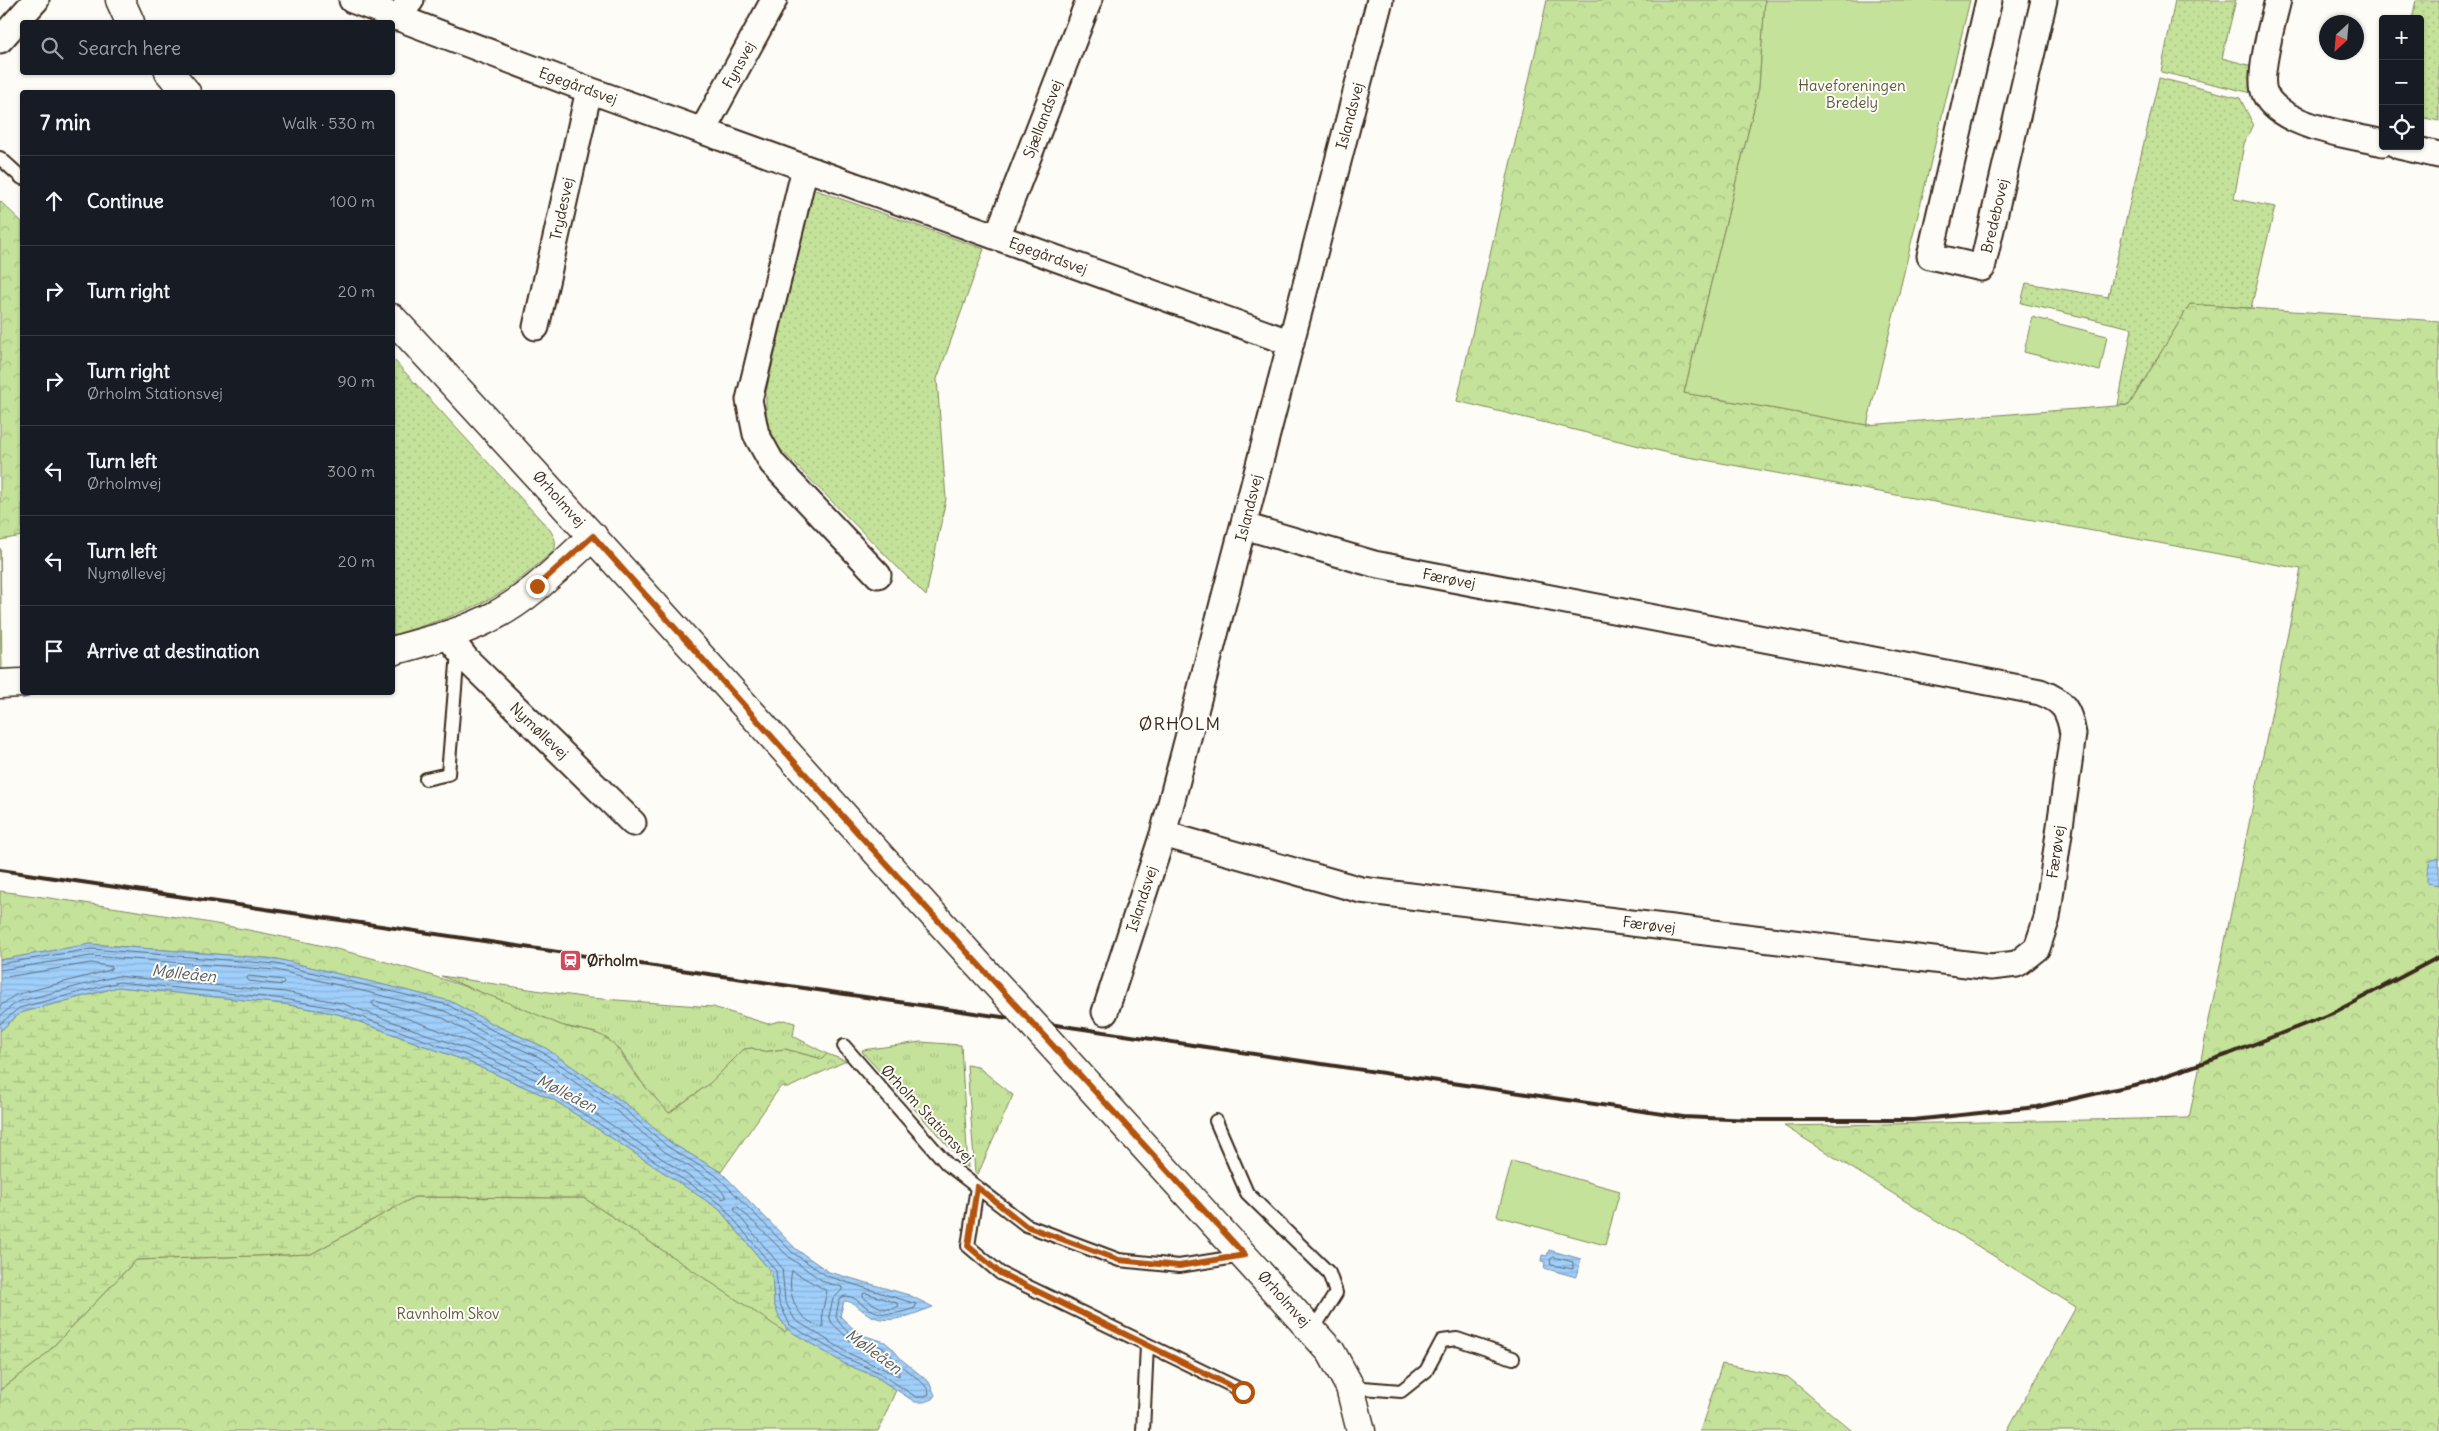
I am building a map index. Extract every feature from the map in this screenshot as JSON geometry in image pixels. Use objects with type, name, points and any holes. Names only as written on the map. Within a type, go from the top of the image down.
[{"type":"street","points":[[0,40],[36,0]]},
{"type":"street","points":[[120,0],[129,20]]},
{"type":"street","name":"Egegårdsvej","points":[[352,0],[404,9],[589,90],[1290,344]]},
{"type":"street","name":"Fynsvej","points":[[703,130],[774,0]]},
{"type":"street","name":"Sjællandsvej","points":[[997,237],[1089,0]]},
{"type":"street","name":"Islandsvej","points":[[1105,1012],[1163,834],[1380,0]]},
{"type":"street","name":"Bredebovej","points":[[1989,0],[1930,256],[1982,268],[2044,0]]},
{"type":"street","points":[[2278,0],[2264,61],[2265,94],[2278,109],[2296,121],[2379,142]]},
{"type":"street","points":[[172,75],[184,90]]},
{"type":"street","name":"Trydesvej","points":[[536,327],[589,90]]},
{"type":"street","points":[[2417,150],[2439,155]]},
{"type":"street","points":[[805,168],[749,400],[756,434],[772,463],[878,575]]},
{"type":"street","name":"Ørholmvej","points":[[395,321],[593,536],[856,831],[1245,1255],[1331,1352],[1350,1387],[1361,1431]]},
{"type":"street","name":"Færøvej","points":[[1163,834],[1361,890],[1991,967],[2017,964],[2037,948],[2047,918],[2073,734],[2070,715],[2058,700],[2042,692],[1374,564],[1244,526]]},
{"type":"street","points":[[395,651],[453,642],[495,616],[537,586],[593,536]]},
{"type":"street","name":"Nymøllevej","points":[[453,642],[633,823]]},
{"type":"street","points":[[0,684],[20,683]]},
{"type":"lane","points":[[0,158],[20,176]]},
{"type":"lane","points":[[426,779],[448,774],[453,642]]},
{"type":"lane","name":"Ørholm Stationsvej","points":[[844,1046],[948,1164],[1026,1226],[1119,1260],[1179,1266],[1245,1255]]},
{"type":"lane","points":[[1216,1121],[1248,1193],[1329,1273],[1336,1293],[1312,1331]]},
{"type":"lane","points":[[977,1187],[968,1246],[1000,1273],[1243,1392]]},
{"type":"lane","points":[[1350,1387],[1401,1391],[1426,1371],[1442,1341],[1457,1340],[1513,1358]]},
{"type":"lane","points":[[1143,1431],[1147,1345]]},
{"type":"green space","points":[[1547,0],[1765,0],[1759,88],[1684,393],[1867,425],[2129,405],[2190,304],[2439,321],[2439,1431],[2007,1431],[2076,1307],[1784,1126],[2189,1118],[2301,569],[1672,454],[1457,401]]},
{"type":"green space","name":"Haveforeningen Bredely","points":[[1765,0],[1970,0],[1867,425],[1684,393],[1759,88]]},
{"type":"green space","points":[[2175,0],[2236,0],[2222,58],[2252,66],[2252,93],[2161,72]]},
{"type":"green space","points":[[2416,0],[2439,0],[2439,121],[2424,118],[2424,15],[2413,15]]},
{"type":"green space","points":[[2159,78],[2240,98],[2253,124],[2244,144],[2234,199],[2275,207],[2251,308],[2190,304],[2129,405],[2118,405],[2132,328],[2021,303],[2026,283],[2108,297]]},
{"type":"green space","points":[[813,189],[984,249],[937,379],[946,499],[926,596],[778,447],[766,423],[766,392]]},
{"type":"green space","points":[[0,201],[20,220],[20,536],[0,540]]},
{"type":"green space","points":[[2032,317],[2107,336],[2100,371],[2024,352]]},
{"type":"green space","points":[[395,361],[550,530],[555,543],[554,551],[507,589],[478,605],[395,634]]},
{"type":"green space","points":[[0,548],[2,670],[0,670]]},
{"type":"green space","points":[[0,891],[143,912],[284,937],[422,972],[489,995],[563,1026],[603,1036],[616,1047],[641,1081],[669,1113],[709,1084],[744,1049],[752,1048],[762,1052],[785,1049],[822,1059],[827,1054],[846,1061],[788,1088],[781,1086],[721,1172],[671,1143],[626,1104],[544,1047],[495,1025],[449,1001],[277,959],[91,944],[0,960]]},
{"type":"green space","points":[[441,976],[589,998],[713,1007],[768,1024],[784,1020],[795,1023],[793,1036],[827,1054],[822,1059],[785,1049],[762,1052],[752,1048],[745,1049],[709,1084],[669,1113],[645,1087],[619,1049],[596,1033],[560,1025]]},
{"type":"green space","points":[[118,987],[284,1004],[338,1014],[466,1061],[554,1100],[719,1209],[772,1273],[774,1303],[779,1317],[787,1329],[785,1332],[584,1198],[414,1197],[311,1254],[136,1260],[40,1360],[0,1390],[0,1031],[20,1013]]},
{"type":"green space","points":[[921,1042],[961,1045],[968,1168],[862,1050]]},
{"type":"green space","points":[[967,1065],[978,1067],[1013,1095],[978,1174],[975,1173]]},
{"type":"green space","points":[[1512,1161],[1620,1191],[1605,1245],[1497,1216]]},
{"type":"green space","name":"Ravnholm Skov","points":[[414,1197],[584,1198],[785,1331],[787,1329],[845,1364],[875,1376],[896,1390],[878,1431],[0,1431],[0,1390],[40,1360],[136,1260],[311,1254]]},
{"type":"green space","points":[[1722,1364],[1788,1377],[1852,1431],[1700,1431]]},
{"type":"water","points":[[2439,858],[2439,885],[2427,883],[2430,861]]},
{"type":"water","name":"Mølleåen","points":[[90,944],[277,959],[450,1001],[495,1025],[544,1047],[626,1104],[671,1143],[721,1172],[796,1249],[829,1272],[909,1295],[933,1307],[901,1318],[884,1319],[876,1318],[854,1304],[844,1301],[840,1316],[859,1334],[885,1342],[901,1359],[929,1382],[935,1395],[932,1399],[924,1402],[915,1402],[875,1376],[845,1364],[787,1329],[779,1317],[774,1303],[772,1273],[719,1209],[554,1100],[466,1061],[338,1014],[284,1004],[118,987],[20,1013],[0,1031],[0,960]]},
{"type":"water","points":[[1549,1250],[1581,1259],[1576,1277],[1544,1268],[1545,1262],[1541,1261],[1542,1255],[1547,1256]]},
{"type":"railway","points":[[0,870],[1683,1117],[1753,1120],[1913,1120],[2037,1107],[2147,1082],[2229,1054],[2333,1013],[2439,957]]},
{"type":"place","name":"Ørholm","points":[[571,961]]},
{"type":"district","name":"ØRHOLM","points":[[1180,724]]},
{"type":"route","points":[[537,586],[593,536],[856,831],[1245,1255],[1179,1266],[1119,1260],[1026,1226],[977,1187],[968,1246],[1000,1273],[1243,1392]]}]
